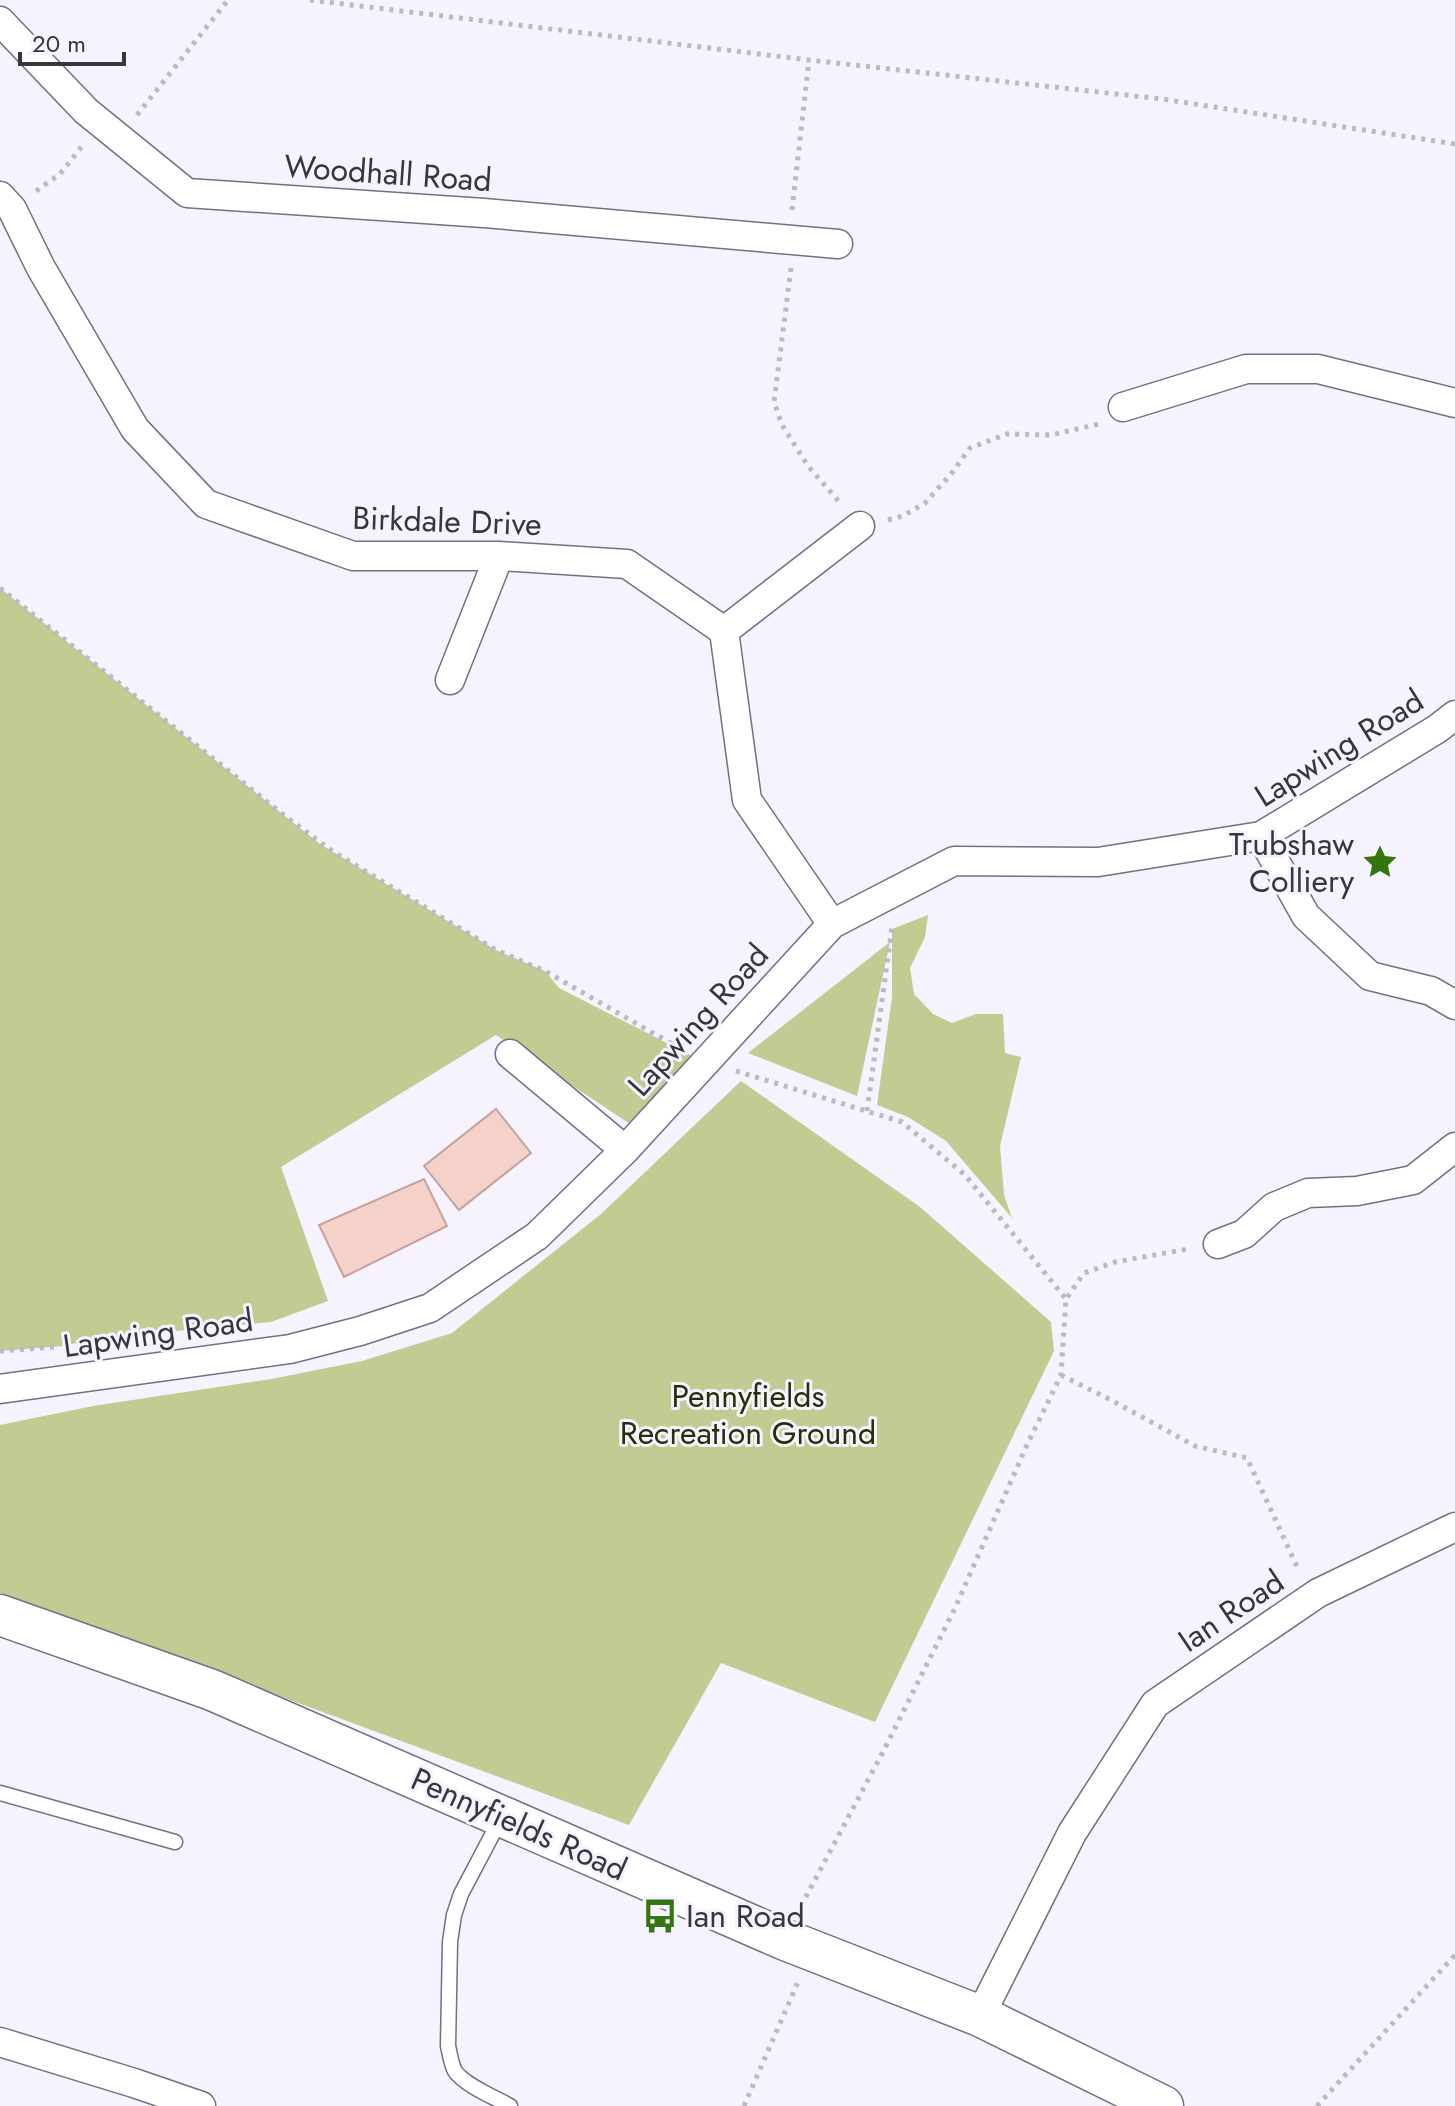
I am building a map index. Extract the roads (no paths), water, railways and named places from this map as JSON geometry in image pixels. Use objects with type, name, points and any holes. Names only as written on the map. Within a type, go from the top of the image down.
[{"type":"street","name":"Woodhall Road","points":[[0,21],[86,111],[187,193],[484,213],[838,244]]},
{"type":"street","name":"Birkdale Drive","points":[[6,202],[135,429],[206,504],[353,556],[499,556],[627,564],[724,631]]},
{"type":"street","points":[[1123,407],[1246,369],[1318,369],[1455,403]]},
{"type":"street","points":[[832,924],[747,800],[724,631],[860,526]]},
{"type":"street","points":[[450,680],[499,556]]},
{"type":"street","name":"Lapwing Road","points":[[0,1389],[290,1349],[430,1308],[537,1236],[625,1150],[832,924],[954,861],[1098,862],[1261,836],[1455,715]]},
{"type":"street","points":[[1261,836],[1306,916],[1370,976],[1431,991],[1455,1005]]},
{"type":"street","points":[[510,1054],[625,1150]]},
{"type":"street","points":[[1218,1244],[1244,1234],[1274,1207],[1308,1193],[1357,1191],[1413,1180],[1455,1147]]},
{"type":"street","name":"Ian Road","points":[[980,2016],[1072,1833],[1155,1704],[1311,1598],[1455,1527]]},
{"type":"street","name":"Pennyfields Road","points":[[0,1615],[212,1690],[798,1944],[980,2016],[1163,2106]]},
{"type":"street","points":[[0,2042],[201,2106]]},
{"type":"lane","points":[[0,1793],[175,1842]]},
{"type":"lane","points":[[502,1816],[461,1894],[454,1915],[450,1942],[448,2046],[451,2061],[463,2079],[510,2106]]},
{"type":"place","name":"Trubshaw Colliery","points":[[1380,862]]},
{"type":"place","name":"Ian Road","points":[[660,1916]]},
{"type":"park label","name":"Pennyfields Recreation Ground","points":[[748,1414]]}]
